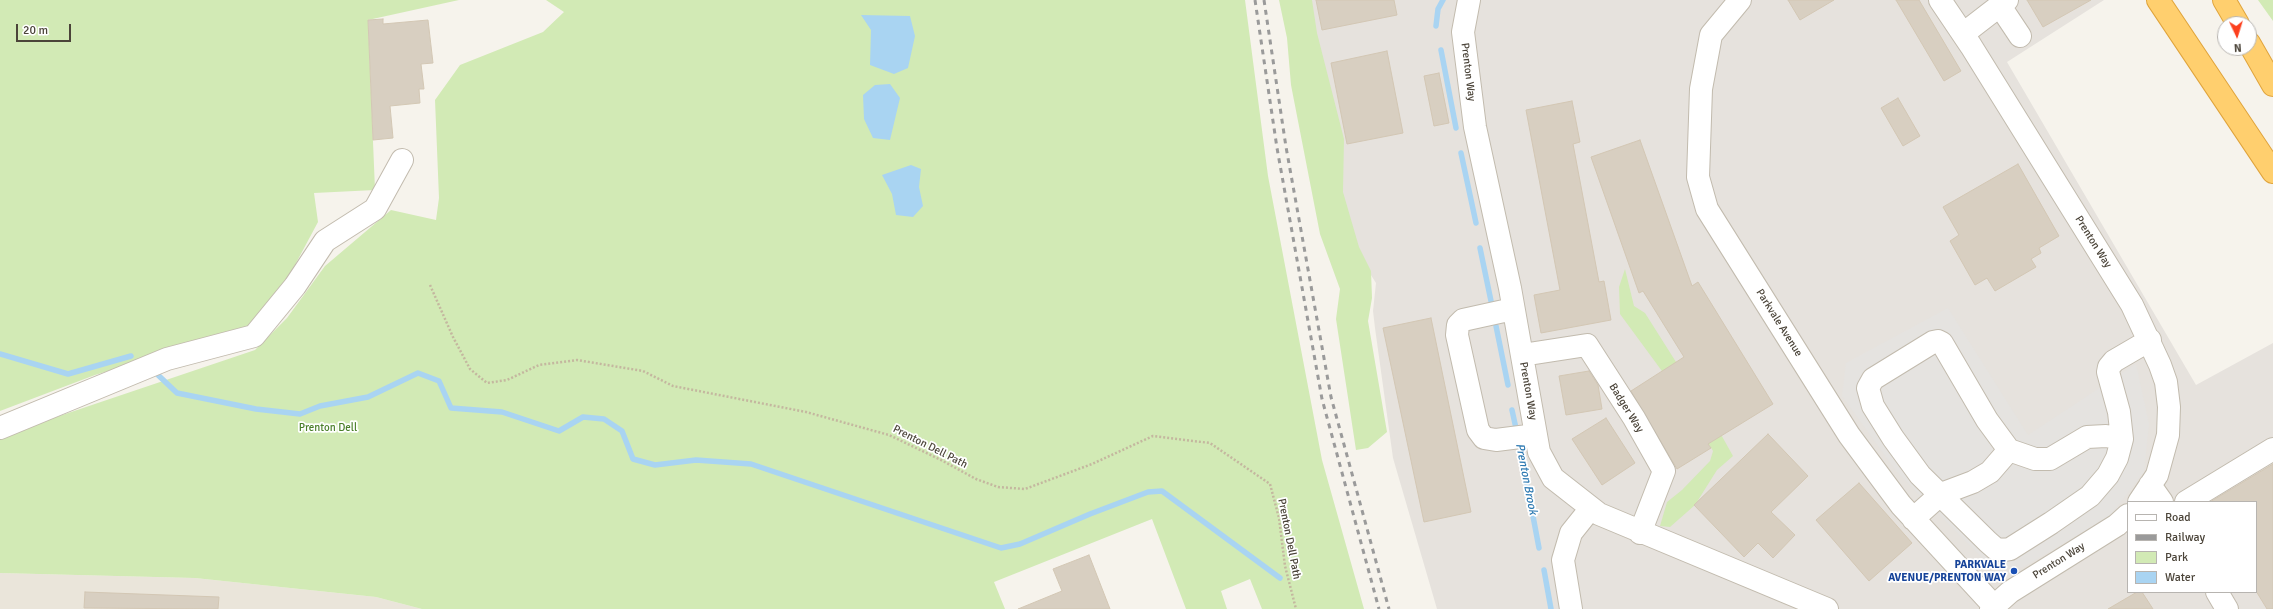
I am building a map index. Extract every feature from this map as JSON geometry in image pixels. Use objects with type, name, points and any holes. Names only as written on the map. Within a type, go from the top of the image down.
[{"type":"highway","points":[[2158,0],[2268,165],[2273,176]]},
{"type":"highway","points":[[2224,0],[2233,16]]},
{"type":"highway","points":[[2256,56],[2273,85]]},
{"type":"street","name":"Prenton Way","points":[[1469,0],[1463,32],[1475,127],[1514,310],[1539,452],[1553,478],[1599,514],[1827,609]]},
{"type":"street","name":"Parkvale Avenue","points":[[1740,0],[1711,35],[1701,89],[1698,177],[1707,209],[1849,435],[1901,504],[1993,608]]},
{"type":"street","name":"Prenton Way","points":[[1940,0],[1963,34],[2132,305],[2150,340],[2166,382],[2169,407],[2168,435],[2164,454],[2150,496]]},
{"type":"street","points":[[1963,34],[2003,3],[2020,36]]},
{"type":"street","points":[[0,428],[167,359],[254,336],[295,286],[325,241],[375,209],[402,160]]},
{"type":"street","points":[[1514,310],[1463,320],[1458,325],[1457,335],[1478,430],[1484,438],[1496,440],[1536,435]]},
{"type":"street","points":[[2122,439],[2106,436],[2087,438],[2050,459],[2035,459],[2009,450],[1987,420],[1942,343],[1933,342],[1873,379],[1868,388],[1873,406],[1893,438],[1920,475],[1996,549],[2010,549],[2090,496],[2108,475],[2117,458],[2122,439],[2118,412],[2108,372],[2109,367],[2114,361],[2150,340]]},
{"type":"street","name":"Badger Way","points":[[1522,355],[1587,345],[1634,418],[1664,471],[1640,532]]},
{"type":"street","points":[[2188,501],[2273,449]]},
{"type":"street","points":[[1914,519],[1941,494],[1973,482],[1990,472],[2009,450]]},
{"type":"street","points":[[1571,609],[1563,560],[1571,533],[1591,508]]},
{"type":"street","name":"Prenton Way","points":[[1993,608],[2010,592],[2117,525],[2127,516]]},
{"type":"street","points":[[2218,593],[2227,609]]},
{"type":"path","name":"Prenton Dell Path","points":[[430,285],[453,337],[470,369],[487,383],[507,380],[539,365],[577,360],[643,371],[673,386],[806,412],[889,435],[942,460],[976,480],[998,487],[1025,489],[1092,464],[1153,436],[1210,443],[1270,484],[1279,518],[1285,566],[1296,609]]},
{"type":"shaded area","points":[[1308,0],[2104,0],[2007,62],[2196,385],[2273,343],[2273,609],[1437,609],[1393,458],[1373,311],[1376,283],[1331,212]]},
{"type":"shaded area","points":[[1948,308],[2028,435],[2136,364],[2149,424],[2144,472],[2110,516],[2025,566],[1999,575],[1896,471],[1842,396],[1846,363]]},
{"type":"shaded area","points":[[0,573],[195,578],[376,597],[422,609],[0,609]]},
{"type":"green space","points":[[0,0],[459,0],[368,20],[375,190],[314,193],[318,222],[288,278],[250,328],[95,375],[0,411]]},
{"type":"green space","name":"Prenton Dell","points":[[546,0],[1245,0],[1268,176],[1322,460],[1364,609],[1262,609],[1250,579],[1221,591],[1227,609],[1186,609],[1152,519],[994,582],[1005,609],[422,609],[376,597],[195,578],[0,573],[0,436],[255,350],[287,318],[325,266],[391,210],[436,220],[439,198],[435,100],[460,65],[543,32],[564,12]]},
{"type":"green space","points":[[1279,0],[1312,0],[1317,33],[1344,139],[1343,192],[1359,247],[1371,271],[1372,298],[1368,321],[1387,432],[1368,448],[1356,450],[1336,319],[1340,289],[1320,234],[1291,85],[1287,38]]},
{"type":"green space","points":[[2258,0],[2273,0],[2273,21]]},
{"type":"green space","points":[[1625,269],[1634,306],[1645,313],[1714,422],[1733,456],[1717,470],[1695,505],[1670,527],[1660,526],[1667,502],[1682,490],[1710,461],[1713,451],[1670,382],[1620,314],[1619,287]]},
{"type":"water","points":[[861,15],[910,16],[915,36],[908,68],[894,74],[870,65],[871,30]]},
{"type":"water","points":[[890,84],[900,98],[890,140],[873,138],[864,119],[863,95],[875,85]]},
{"type":"water","points":[[911,165],[921,169],[919,187],[923,206],[913,217],[896,215],[892,194],[882,175]]},
{"type":"building","points":[[1316,0],[1394,0],[1397,15],[1322,30]]},
{"type":"building","points":[[1788,0],[1834,0],[1800,20]]},
{"type":"building","points":[[1896,0],[1919,0],[1961,71],[1944,81]]},
{"type":"building","points":[[2027,0],[2091,0],[2043,27]]},
{"type":"building","points":[[383,19],[383,24],[428,20],[433,63],[421,64],[424,89],[419,89],[420,103],[390,106],[393,138],[373,140],[368,20]]},
{"type":"building","points":[[1387,51],[1403,133],[1347,144],[1331,63]]},
{"type":"building","points":[[1439,73],[1449,123],[1434,126],[1424,76]]},
{"type":"building","points":[[1898,98],[1920,136],[1903,146],[1881,108]]},
{"type":"building","points":[[1572,101],[1580,142],[1573,144],[1599,282],[1604,281],[1611,320],[1541,333],[1534,295],[1560,290],[1526,110]]},
{"type":"building","points":[[1640,140],[1692,286],[1698,282],[1773,404],[1708,444],[1711,448],[1677,469],[1631,391],[1684,357],[1643,291],[1639,293],[1591,157]]},
{"type":"building","points":[[2018,164],[2059,236],[2039,248],[2041,253],[2031,259],[2036,267],[1995,291],[1987,278],[1975,285],[1950,241],[1959,235],[1943,207]]},
{"type":"building","points":[[1431,318],[1471,512],[1424,522],[1383,328]]},
{"type":"building","points":[[1589,371],[1598,385],[1602,409],[1566,415],[1559,376]]},
{"type":"building","points":[[1606,418],[1635,463],[1602,485],[1572,439]]},
{"type":"building","points":[[1768,434],[1808,476],[1771,512],[1795,535],[1773,558],[1758,543],[1744,557],[1694,505]]},
{"type":"building","points":[[2273,464],[2273,609],[2267,609],[2257,593],[2257,501],[2212,501]]},
{"type":"building","points":[[1859,483],[1912,543],[1869,581],[1816,520]]},
{"type":"building","points":[[1089,555],[1110,609],[1018,609],[1062,591],[1053,569]]},
{"type":"building","points":[[85,592],[219,597],[218,609],[84,608]]},
{"type":"building","points":[[2135,593],[2143,593],[2153,609],[2108,609]]},
{"type":"waterway","name":"Prenton Brook","points":[[1436,26],[1438,9],[1443,0]]},
{"type":"waterway","name":"Prenton Brook","points":[[1441,50],[1456,128]]},
{"type":"waterway","name":"Prenton Brook","points":[[1461,153],[1476,223]]},
{"type":"waterway","name":"Prenton Brook","points":[[1480,248],[1491,301]]},
{"type":"waterway","name":"Prenton Brook","points":[[1496,326],[1508,385]]},
{"type":"waterway","points":[[0,354],[68,374],[131,356]]},
{"type":"waterway","points":[[158,375],[177,393],[256,409],[300,414],[320,406],[368,397],[418,373],[439,381],[451,408],[502,412],[559,431],[583,417],[604,419],[622,431],[633,459],[655,465],[696,460],[751,464],[1001,548],[1020,544],[1090,514],[1148,492],[1162,491],[1280,578]]},
{"type":"waterway","name":"Prenton Brook","points":[[1512,410],[1517,433]]},
{"type":"waterway","name":"Prenton Brook","points":[[1519,442],[1539,548]]},
{"type":"waterway","name":"Prenton Brook","points":[[1544,570],[1551,609]]},
{"type":"railway","points":[[1255,0],[1277,148],[1322,399],[1379,609]]},
{"type":"railway","points":[[1264,0],[1286,147],[1331,397],[1389,609]]},
{"type":"place","name":"PARKVALE AVENUE/PRENTON WAY","points":[[2014,571]]}]
